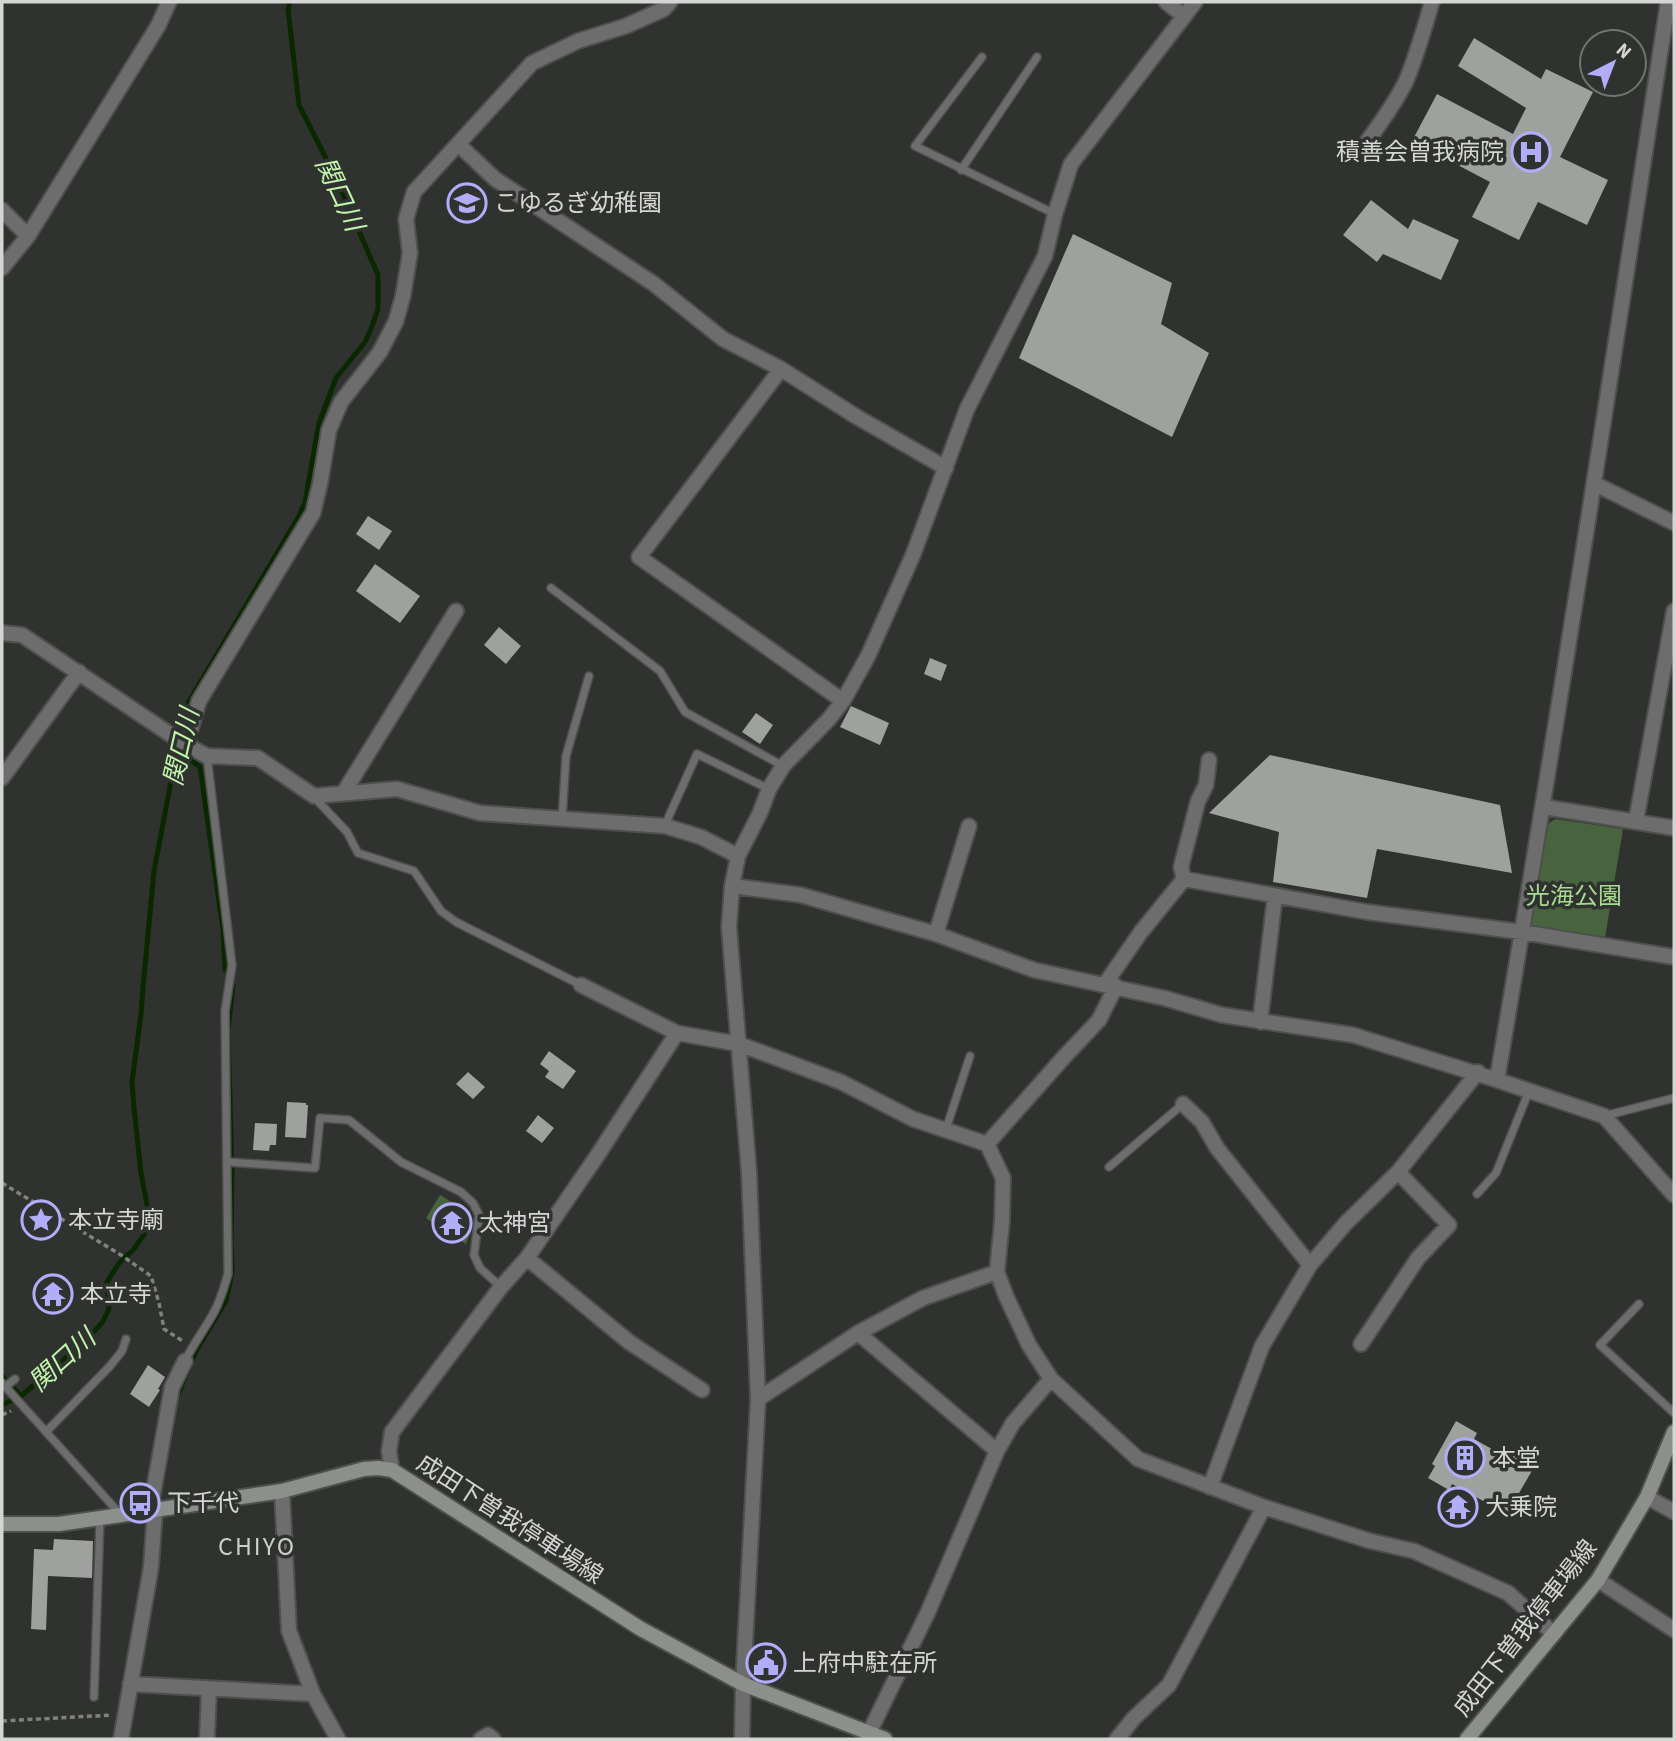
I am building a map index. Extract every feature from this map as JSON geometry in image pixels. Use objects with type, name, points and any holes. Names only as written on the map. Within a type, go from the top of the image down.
[{"type":"main road","name":"成田下曽我停車場線","points":[[1466,1739],[1598,1580],[1647,1497],[1674,1432]]},
{"type":"main road","name":"成田下曽我停車場線","points":[[2,1524],[59,1524],[121,1516],[282,1491],[363,1469],[392,1470],[641,1629],[743,1684],[885,1739]]},
{"type":"street","points":[[2,268],[28,236],[158,26],[169,2]]},
{"type":"street","points":[[186,746],[199,701],[313,513],[329,430],[341,402],[380,352],[396,321],[410,253],[406,219],[414,192],[532,63],[578,41],[626,26],[664,9],[670,2]]},
{"type":"street","points":[[1166,2],[1184,16]]},
{"type":"street","points":[[742,1739],[758,1399],[749,1172],[729,927],[732,886],[738,856],[769,789],[783,766],[843,701],[868,656],[913,555],[967,409],[1045,256],[1071,164],[1195,2]]},
{"type":"street","points":[[1364,146],[1405,83],[1419,48],[1432,2]]},
{"type":"street","points":[[1497,1080],[1544,807],[1668,2]]},
{"type":"street","points":[[458,144],[495,179],[654,284],[723,340],[781,369],[946,468]]},
{"type":"street","points":[[2,210],[28,236]]},
{"type":"street","points":[[781,369],[639,557],[843,701]]},
{"type":"street","points":[[1595,484],[1674,523]]},
{"type":"street","points":[[344,792],[456,611]]},
{"type":"street","points":[[1636,821],[1671,645],[1674,611]]},
{"type":"street","points":[[2,634],[22,635],[186,746],[207,756],[258,758],[314,796],[397,789],[480,813],[664,826],[701,836],[738,856]]},
{"type":"street","points":[[2,778],[79,673]]},
{"type":"street","points":[[1184,879],[1181,867],[1198,801],[1206,785],[1209,760]]},
{"type":"street","points":[[1544,807],[1674,828]]},
{"type":"street","points":[[936,934],[969,826]]},
{"type":"street","points":[[1184,879],[1367,912],[1522,932],[1674,957]]},
{"type":"street","points":[[987,1144],[1099,1020],[1111,985],[1141,932],[1184,879]]},
{"type":"street","points":[[732,886],[801,895],[936,934],[1034,970],[1111,985],[1222,1015],[1353,1035],[1478,1072],[1604,1116],[1674,1195]]},
{"type":"street","points":[[1260,1022],[1275,896]]},
{"type":"street","points":[[581,985],[677,1033],[739,1044],[841,1082],[914,1119],[987,1144],[1003,1178],[997,1272],[1029,1345],[1051,1380],[1138,1459],[1264,1507],[1370,1541],[1414,1551],[1508,1593],[1554,1634]]},
{"type":"street","points":[[392,1470],[389,1451],[393,1432],[501,1287],[527,1258],[677,1033]]},
{"type":"street","points":[[1210,1487],[1262,1346],[1310,1265],[1346,1223],[1398,1172],[1478,1072]]},
{"type":"street","points":[[1183,1104],[1202,1122],[1217,1148],[1310,1265]]},
{"type":"street","points":[[1361,1344],[1418,1258],[1449,1225],[1398,1172]]},
{"type":"street","points":[[527,1258],[629,1342],[702,1390]]},
{"type":"street","points":[[758,1399],[858,1333],[923,1298],[997,1272]]},
{"type":"street","points":[[858,1333],[997,1451]]},
{"type":"street","points":[[121,1739],[151,1567],[152,1511],[172,1387],[185,1362]]},
{"type":"street","points":[[869,1732],[928,1612],[997,1451],[1013,1423],[1051,1380]]},
{"type":"street","points":[[282,1491],[289,1631],[313,1693],[338,1739]]},
{"type":"street","points":[[1647,1497],[1674,1511]]},
{"type":"street","points":[[1117,1739],[1133,1718],[1169,1685],[1264,1507]]},
{"type":"street","points":[[1598,1580],[1674,1630]]},
{"type":"street","points":[[130,1684],[313,1693]]},
{"type":"street","points":[[207,1739],[209,1689]]},
{"type":"street","points":[[481,1739],[488,1735],[493,1739]]},
{"type":"lane","points":[[982,57],[915,146],[1055,214]]},
{"type":"lane","points":[[961,170],[1037,57]]},
{"type":"lane","points":[[551,588],[660,671],[685,712],[783,766]]},
{"type":"lane","points":[[562,819],[566,756],[589,676]]},
{"type":"lane","points":[[664,826],[697,754],[769,789]]},
{"type":"lane","points":[[185,1362],[214,1313],[228,1274],[232,1163],[225,1011],[232,965],[207,756]]},
{"type":"lane","points":[[314,796],[347,832],[358,853],[414,871],[441,911],[456,922],[581,985]]},
{"type":"lane","points":[[946,1129],[970,1056]]},
{"type":"lane","points":[[1477,1194],[1496,1173],[1529,1090]]},
{"type":"lane","points":[[1604,1116],[1674,1098]]},
{"type":"lane","points":[[1109,1167],[1183,1104]]},
{"type":"lane","points":[[232,1163],[315,1168],[320,1118],[349,1120],[401,1162],[461,1192],[473,1203],[479,1215],[474,1255],[480,1268],[501,1287]]},
{"type":"lane","points":[[1639,1304],[1600,1345],[1674,1413]]},
{"type":"lane","points":[[46,1432],[110,1366],[122,1351],[126,1339]]},
{"type":"lane","points":[[8,1383],[13,1395],[121,1516]]},
{"type":"lane","points":[[94,1697],[100,1518]]},
{"type":"lane","points":[[2,1524],[2,1533]]},
{"type":"path","points":[[2,1182],[151,1276],[164,1329],[192,1347]]},
{"type":"path","points":[[2,1721],[124,1714]]},
{"type":"green space","name":"光海公園","points":[[1555,819],[1623,829],[1604,944],[1531,926],[1548,824]]},
{"type":"green space","points":[[440,1195],[453,1203],[447,1216],[460,1223],[468,1211],[472,1224],[466,1244],[426,1218]]},
{"type":"building","points":[[1474,38],[1541,79],[1546,69],[1578,85],[1578,98],[1590,98],[1560,157],[1608,180],[1587,225],[1538,202],[1519,240],[1472,217],[1490,182],[1412,141],[1437,94],[1513,134],[1526,108],[1458,66]]},
{"type":"building","points":[[1371,200],[1408,229],[1413,219],[1459,240],[1441,280],[1383,254],[1377,262],[1343,235]]},
{"type":"building","points":[[1073,234],[1172,283],[1161,324],[1209,353],[1172,437],[1019,358]]},
{"type":"building","points":[[368,516],[392,531],[379,550],[356,534]]},
{"type":"building","points":[[375,564],[420,596],[400,623],[356,591]]},
{"type":"building","points":[[499,627],[521,646],[506,664],[484,645]]},
{"type":"building","points":[[930,658],[947,665],[941,681],[924,674]]},
{"type":"building","points":[[851,706],[889,723],[880,745],[840,727]]},
{"type":"building","points":[[756,713],[773,725],[760,744],[742,732]]},
{"type":"building","points":[[1270,755],[1500,805],[1512,873],[1377,849],[1367,898],[1273,882],[1279,832],[1209,813]]},
{"type":"building","points":[[549,1051],[576,1071],[563,1089],[545,1077],[549,1071],[540,1064]]},
{"type":"building","points":[[468,1072],[485,1087],[473,1099],[456,1084]]},
{"type":"building","points":[[287,1102],[308,1105],[306,1138],[285,1137]]},
{"type":"building","points":[[538,1115],[554,1128],[542,1143],[526,1131]]},
{"type":"building","points":[[255,1123],[277,1124],[276,1145],[270,1145],[269,1151],[253,1150]]},
{"type":"building","points":[[148,1365],[165,1377],[149,1407],[130,1394]]},
{"type":"building","points":[[1456,1421],[1477,1433],[1474,1439],[1508,1458],[1513,1448],[1537,1462],[1507,1514],[1452,1484],[1449,1490],[1428,1478],[1435,1466],[1432,1464]]},
{"type":"building","points":[[54,1539],[93,1541],[92,1578],[48,1576],[46,1630],[31,1629],[34,1549],[53,1550]]},
{"type":"building","name":"上府中駐在所","points":[[756,1653],[780,1659],[774,1677],[753,1669]]},
{"type":"waterway","name":"関口川","points":[[2,1405],[21,1396],[81,1345],[102,1323],[109,1309],[107,1282],[119,1263],[134,1249],[145,1233],[148,1210],[141,1173],[132,1082],[154,871],[188,703],[299,516],[305,502],[319,423],[336,378],[365,342],[378,309],[378,275],[335,176],[299,105],[288,9],[290,2]]},
{"type":"waterway","points":[[177,750],[200,767],[223,930],[225,970]]},
{"type":"waterway","points":[[176,1399],[196,1351],[226,1301],[232,1269],[228,1030],[233,985]]},
{"type":"waterway","points":[[2,1376],[21,1396]]},
{"type":"place","name":"積善会曽我病院","points":[[1531,152]]},
{"type":"place","name":"こゆるぎ幼稚園","points":[[467,203]]},
{"type":"place","name":"本立寺廟","points":[[41,1220]]},
{"type":"place","name":"太神宮","points":[[452,1223]]},
{"type":"place","name":"本立寺","points":[[53,1294]]},
{"type":"place","name":"本堂","points":[[1465,1458]]},
{"type":"place","name":"下千代","points":[[140,1503]]},
{"type":"place","name":"大乗院","points":[[1458,1507]]},
{"type":"place","name":"上府中駐在所","points":[[766,1663]]},
{"type":"district","name":"CHIYO","points":[[257,1546]]}]
